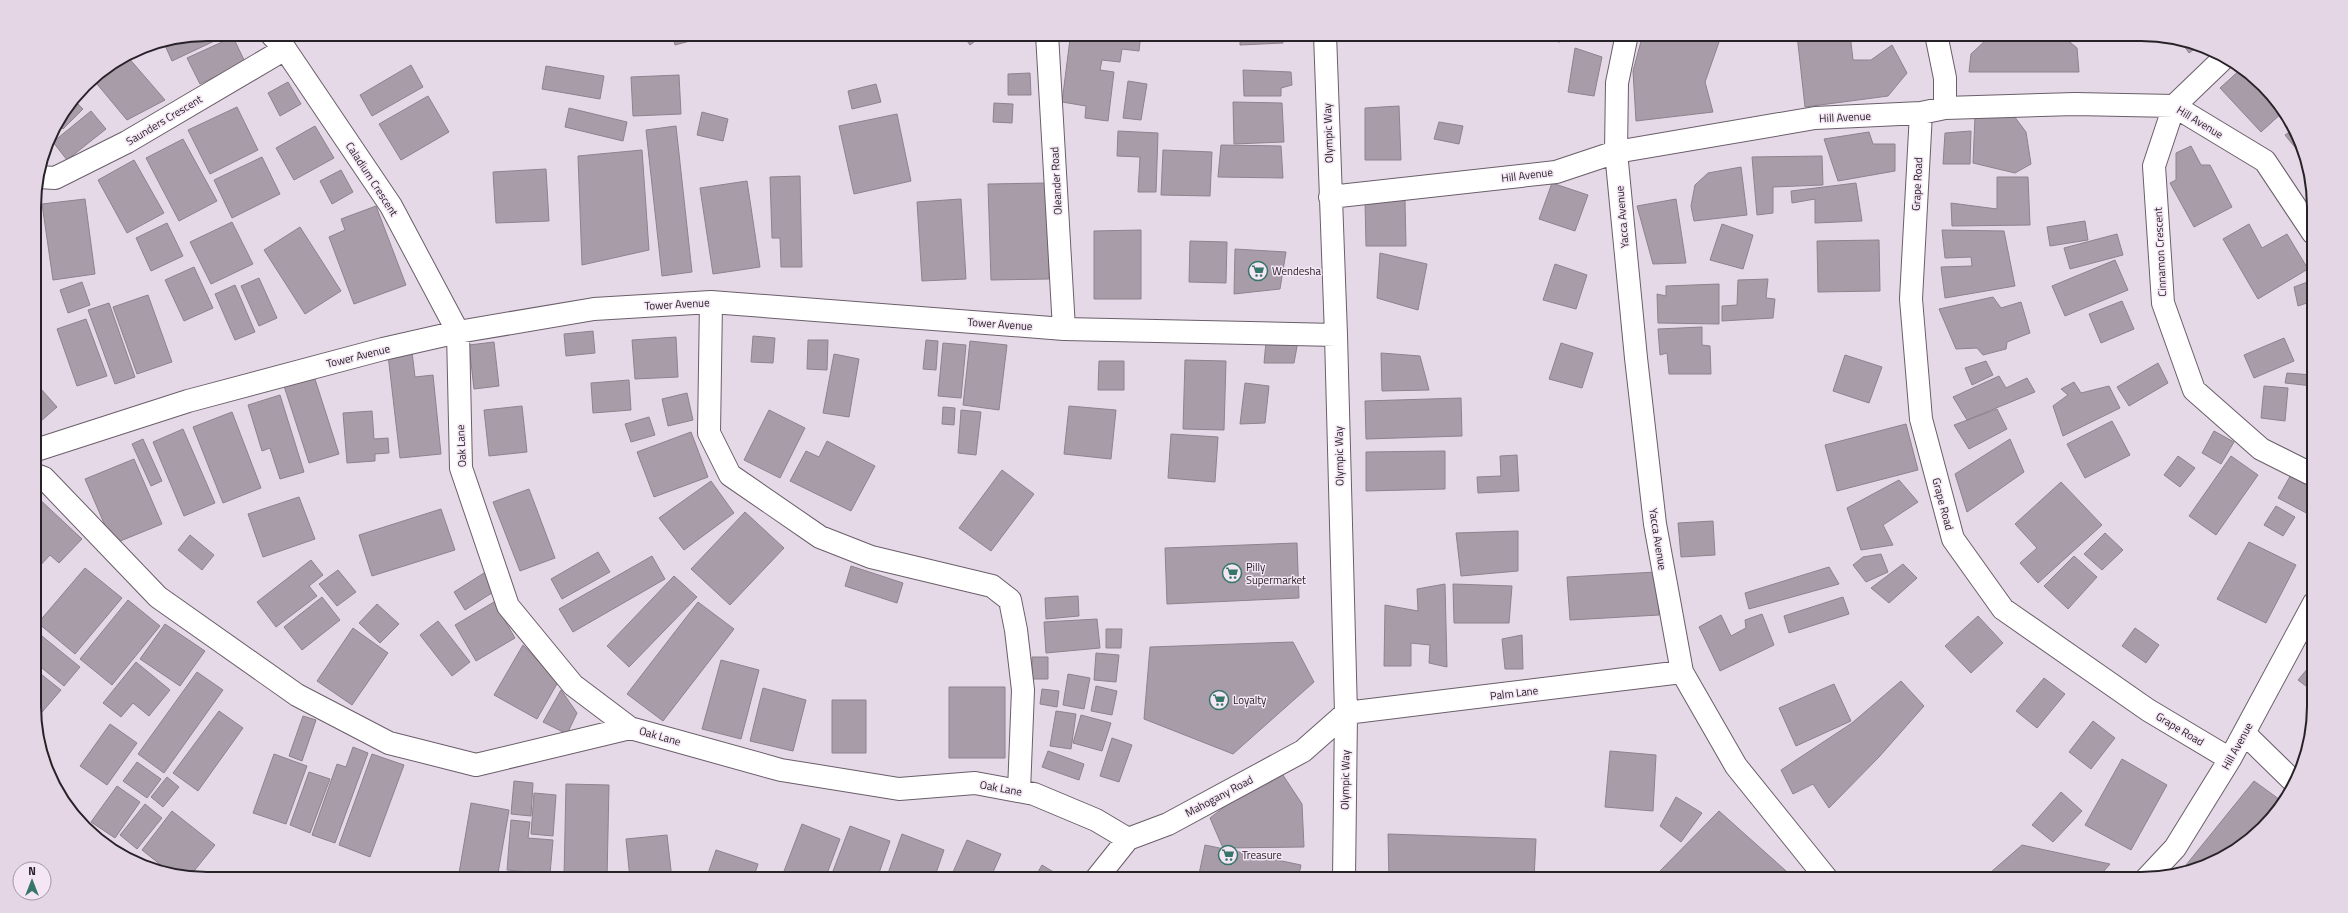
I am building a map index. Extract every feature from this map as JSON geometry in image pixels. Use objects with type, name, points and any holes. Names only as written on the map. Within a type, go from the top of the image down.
[{"type":"street","name":"Saunders Crescent","points":[[44,177],[55,178],[127,142],[278,41]]},
{"type":"street","name":"Caladium Crescent","points":[[278,41],[391,206],[458,332]]},
{"type":"street","name":"Oleander Road","points":[[1047,41],[1064,329]]},
{"type":"street","name":"Olympic Way","points":[[1326,41],[1346,714],[1344,872]]},
{"type":"street","name":"Yacca Avenue","points":[[1626,41],[1617,82],[1616,152],[1636,358],[1655,524],[1682,672],[1736,766],[1821,872]]},
{"type":"street","points":[[1937,41],[1945,78],[1945,108]]},
{"type":"street","name":"Cinnamon Crescent","points":[[2221,62],[2174,106],[2154,166],[2163,303],[2194,390],[2261,449],[2307,473]]},
{"type":"street","name":"Hill Avenue","points":[[1330,197],[1556,172],[1616,152],[1815,118],[1921,113],[1945,108],[2075,104],[2174,106],[2265,161],[2307,224]]},
{"type":"street","name":"Grape Road","points":[[1921,113],[1911,299],[1921,419],[1952,539],[2003,609],[2148,710],[2230,760]]},
{"type":"street","name":"Tower Avenue","points":[[41,448],[188,401],[382,349],[458,332],[594,309],[710,302],[1064,329],[1336,335]]},
{"type":"street","points":[[710,302],[709,433],[730,475],[820,537],[871,557],[992,586],[1010,600],[1016,630],[1022,690],[1019,791]]},
{"type":"street","name":"Oak Lane","points":[[458,332],[461,468],[508,606],[573,685],[630,728],[789,772],[899,789],[975,783],[1034,794],[1096,820],[1128,839]]},
{"type":"street","points":[[41,477],[44,478],[158,597],[297,695],[389,743],[476,765],[630,728]]},
{"type":"street","name":"Hill Avenue","points":[[2153,872],[2175,848],[2230,760],[2307,616]]},
{"type":"street","name":"Palm Lane","points":[[1346,714],[1682,672]]},
{"type":"street","name":"Mahogany Road","points":[[1128,839],[1168,824],[1303,751],[1346,714]]},
{"type":"street","points":[[2244,733],[2290,778]]},
{"type":"street","points":[[1102,872],[1128,839]]},
{"type":"building","points":[[214,41],[172,61],[166,47],[186,42]]},
{"type":"building","points":[[224,41],[235,41],[245,62],[200,84],[187,58]]},
{"type":"building","points":[[674,41],[690,41],[675,45]]},
{"type":"building","points":[[967,41],[975,41],[970,45]]},
{"type":"building","points":[[1070,41],[1140,41],[1139,51],[1122,49],[1120,62],[1102,60],[1100,70],[1114,72],[1108,121],[1085,118],[1086,106],[1062,102]]},
{"type":"building","points":[[1240,41],[1283,41],[1283,43],[1240,45]]},
{"type":"building","points":[[1641,41],[1719,41],[1705,82],[1713,112],[1636,121],[1633,71]]},
{"type":"building","points":[[1798,41],[1851,41],[1853,60],[1871,60],[1892,45],[1907,73],[1888,96],[1805,107]]},
{"type":"building","points":[[1985,41],[2068,41],[2077,48],[2079,72],[1969,72],[1971,54]]},
{"type":"building","points":[[2185,47],[2193,50],[2189,53]]},
{"type":"building","points":[[1575,48],[1602,57],[1594,96],[1568,92]]},
{"type":"building","points":[[130,60],[165,100],[127,120],[97,83],[106,75]]},
{"type":"building","points":[[411,65],[423,87],[372,116],[360,95]]},
{"type":"building","points":[[546,66],[604,76],[600,99],[542,89]]},
{"type":"building","points":[[1243,70],[1291,72],[1292,85],[1281,88],[1281,96],[1244,96]]},
{"type":"building","points":[[2238,72],[2266,98],[2279,115],[2261,132],[2220,88]]},
{"type":"building","points":[[1030,73],[1031,95],[1008,95],[1008,74]]},
{"type":"building","points":[[679,75],[681,114],[633,116],[631,77]]},
{"type":"building","points":[[1128,81],[1147,84],[1141,120],[1123,118]]},
{"type":"building","points":[[288,82],[301,104],[280,116],[268,93]]},
{"type":"building","points":[[876,84],[881,102],[852,109],[848,91]]},
{"type":"building","points":[[428,96],[449,132],[401,160],[379,124]]},
{"type":"building","points":[[1233,102],[1282,103],[1284,142],[1234,144]]},
{"type":"building","points":[[77,103],[83,109],[63,129],[61,127],[63,124]]},
{"type":"building","points":[[994,103],[1013,104],[1012,123],[993,122]]},
{"type":"building","points":[[1399,106],[1401,160],[1365,160],[1365,108]]},
{"type":"building","points":[[237,107],[258,150],[210,174],[188,130]]},
{"type":"building","points":[[569,108],[627,122],[623,141],[565,127]]},
{"type":"building","points":[[91,111],[106,129],[67,160],[54,144],[56,140]]},
{"type":"building","points":[[702,112],[728,119],[723,141],[697,135]]},
{"type":"building","points":[[897,114],[911,181],[854,194],[839,126]]},
{"type":"building","points":[[1975,116],[2014,116],[2026,132],[2031,164],[2015,173],[1973,163]]},
{"type":"building","points":[[1439,122],[1463,126],[1459,144],[1434,139]]},
{"type":"building","points":[[315,126],[334,158],[294,180],[276,148]]},
{"type":"building","points":[[676,126],[692,272],[662,276],[646,130]]},
{"type":"building","points":[[1118,131],[1158,133],[1156,192],[1138,192],[1140,157],[1117,156]]},
{"type":"building","points":[[1971,131],[1970,164],[1943,164],[1945,133]]},
{"type":"building","points":[[1869,132],[1873,144],[1895,144],[1895,171],[1838,181],[1824,139]]},
{"type":"building","points":[[2289,132],[2296,148],[2285,135]]},
{"type":"building","points":[[183,139],[217,201],[179,221],[146,158]]},
{"type":"building","points":[[1221,145],[1281,146],[1283,178],[1218,177]]},
{"type":"building","points":[[2191,146],[2201,165],[2210,165],[2232,207],[2194,227],[2170,183],[2176,180],[2176,153]]},
{"type":"building","points":[[642,150],[649,250],[582,265],[578,156]]},
{"type":"building","points":[[1163,150],[1212,152],[1210,196],[1161,195]]},
{"type":"building","points":[[1822,156],[1823,185],[1773,187],[1773,213],[1757,215],[1752,157]]},
{"type":"building","points":[[262,157],[280,194],[232,218],[214,180]]},
{"type":"building","points":[[134,160],[164,213],[127,233],[98,180]]},
{"type":"building","points":[[1741,167],[1747,215],[1694,221],[1691,206],[1695,185],[1708,173]]},
{"type":"building","points":[[546,169],[549,221],[496,223],[493,172]]},
{"type":"building","points":[[341,170],[353,192],[332,204],[320,181]]},
{"type":"building","points":[[800,176],[802,267],[781,267],[780,238],[772,238],[770,177]]},
{"type":"building","points":[[1997,177],[2028,177],[2030,225],[1952,226],[1951,203],[1997,209]]},
{"type":"building","points":[[747,181],[760,267],[713,274],[700,188]]},
{"type":"building","points":[[1047,183],[1049,279],[991,280],[988,184]]},
{"type":"building","points":[[1552,183],[1588,195],[1575,231],[1539,219]]},
{"type":"building","points":[[1856,183],[1862,221],[1815,223],[1815,199],[1792,203],[1791,191]]},
{"type":"building","points":[[85,199],[95,274],[53,280],[42,204]]},
{"type":"building","points":[[961,199],[966,279],[922,281],[917,202]]},
{"type":"building","points":[[1676,199],[1686,263],[1653,264],[1637,206]]},
{"type":"building","points":[[1405,200],[1406,246],[1366,246],[1365,201]]},
{"type":"building","points":[[376,206],[406,285],[354,304],[329,237],[345,230],[341,219]]},
{"type":"building","points":[[2085,221],[2088,240],[2050,246],[2047,227]]},
{"type":"building","points":[[232,222],[253,264],[211,284],[190,242]]},
{"type":"building","points":[[167,223],[183,256],[151,271],[136,238]]},
{"type":"building","points":[[1722,224],[1753,235],[1743,269],[1710,260]]},
{"type":"building","points":[[2249,224],[2262,248],[2287,234],[2307,270],[2258,299],[2223,239]]},
{"type":"building","points":[[300,227],[341,291],[305,314],[264,250]]},
{"type":"building","points":[[1141,230],[1141,299],[1094,299],[1094,231]]},
{"type":"building","points":[[1942,230],[2004,231],[2015,286],[1945,298],[1941,267],[1972,266],[1971,257],[1945,258]]},
{"type":"building","points":[[2117,234],[2123,255],[2070,269],[2064,248]]},
{"type":"building","points":[[1879,240],[1880,291],[1818,292],[1817,241]]},
{"type":"building","points":[[1190,241],[1227,242],[1226,283],[1189,282]]},
{"type":"building","name":"Wendesha","points":[[1235,249],[1286,252],[1280,289],[1234,294]]},
{"type":"building","points":[[1380,253],[1427,264],[1418,310],[1377,298]]},
{"type":"building","points":[[2115,260],[2128,290],[2065,316],[2052,286]]},
{"type":"building","points":[[1555,264],[1587,275],[1576,309],[1543,300]]},
{"type":"building","points":[[194,267],[213,308],[184,321],[165,280]]},
{"type":"building","points":[[259,278],[277,318],[259,326],[241,286]]},
{"type":"building","points":[[1768,279],[1766,298],[1775,299],[1773,318],[1722,321],[1722,306],[1737,305],[1738,280]]},
{"type":"building","points":[[82,282],[90,305],[68,313],[60,290]]},
{"type":"building","points":[[2307,282],[2307,303],[2298,306],[2294,287]]},
{"type":"building","points":[[1719,284],[1719,324],[1658,323],[1657,294],[1666,296],[1666,286]]},
{"type":"building","points":[[235,285],[255,332],[235,340],[215,294]]},
{"type":"building","points":[[148,295],[172,362],[137,374],[113,307]]},
{"type":"building","points":[[1993,297],[2001,308],[2021,302],[2030,333],[2007,342],[2006,349],[1983,355],[1977,348],[1956,349],[1939,309]]},
{"type":"building","points":[[2122,301],[2134,329],[2101,343],[2089,314]]},
{"type":"building","points":[[109,303],[135,377],[115,384],[88,310]]},
{"type":"building","points":[[86,319],[107,376],[77,386],[57,329]]},
{"type":"building","points":[[1702,327],[1702,345],[1710,346],[1711,374],[1669,374],[1667,353],[1660,355],[1658,329]]},
{"type":"building","points":[[593,331],[595,353],[566,356],[564,334]]},
{"type":"building","points":[[753,336],[775,338],[773,363],[751,362]]},
{"type":"building","points":[[676,337],[678,377],[635,379],[632,340]]},
{"type":"building","points":[[2284,338],[2294,361],[2254,378],[2244,355]]},
{"type":"building","points":[[808,340],[828,340],[827,370],[807,369]]},
{"type":"building","points":[[926,340],[938,341],[936,370],[923,369]]},
{"type":"building","points":[[970,341],[1007,345],[999,410],[963,405]]},
{"type":"building","points":[[1298,341],[1294,363],[1264,363],[1266,342]]},
{"type":"building","points":[[494,342],[499,386],[474,389],[469,345]]},
{"type":"building","points":[[943,343],[966,345],[961,398],[938,396]]},
{"type":"building","points":[[1561,343],[1593,353],[1582,388],[1549,379]]},
{"type":"building","points":[[412,352],[415,377],[433,375],[441,454],[400,458],[388,355]]},
{"type":"building","points":[[1381,353],[1420,356],[1429,390],[1382,391]]},
{"type":"building","points":[[834,354],[859,359],[849,417],[823,413]]},
{"type":"building","points":[[1845,355],[1882,367],[1869,403],[1833,391]]},
{"type":"building","points":[[1185,360],[1226,361],[1224,430],[1183,429]]},
{"type":"building","points":[[1099,361],[1124,361],[1124,390],[1098,390]]},
{"type":"building","points":[[1986,361],[1993,375],[1972,385],[1965,368]]},
{"type":"building","points":[[2158,363],[2168,383],[2129,406],[2117,387]]},
{"type":"building","points":[[2287,373],[2307,375],[2307,385],[2285,383]]},
{"type":"building","points":[[314,376],[339,454],[309,463],[284,386]]},
{"type":"building","points":[[1999,376],[2006,388],[2027,378],[2035,392],[1967,420],[1953,397]]},
{"type":"building","points":[[629,380],[631,410],[593,413],[591,383]]},
{"type":"building","points":[[2074,382],[2081,393],[2109,386],[2120,408],[2063,436],[2053,406],[2068,395],[2061,389]]},
{"type":"building","points":[[1245,383],[1269,386],[1265,423],[1240,424]]},
{"type":"building","points":[[2264,386],[2288,388],[2285,421],[2261,418]]},
{"type":"building","points":[[41,389],[57,407],[41,421]]},
{"type":"building","points":[[687,393],[693,420],[668,426],[662,399]]},
{"type":"building","points":[[280,395],[304,472],[280,479],[270,448],[262,451],[248,405]]},
{"type":"building","points":[[1461,398],[1462,436],[1366,439],[1365,401]]},
{"type":"building","points":[[522,406],[527,452],[489,456],[484,410]]},
{"type":"building","points":[[1069,406],[1116,410],[1111,459],[1064,454]]},
{"type":"building","points":[[943,407],[955,408],[954,425],[942,424]]},
{"type":"building","points":[[1997,409],[2007,429],[1969,449],[1954,425]]},
{"type":"building","points":[[769,410],[805,428],[780,478],[744,460]]},
{"type":"building","points":[[961,410],[981,412],[976,455],[958,453]]},
{"type":"building","points":[[372,411],[374,439],[388,438],[389,453],[375,454],[375,461],[347,463],[343,413]]},
{"type":"building","points":[[232,412],[261,488],[223,503],[193,427]]},
{"type":"building","points":[[649,417],[655,435],[631,442],[625,424]]},
{"type":"building","points":[[2112,421],[2130,455],[2085,478],[2067,444]]},
{"type":"building","points":[[1906,424],[1918,470],[1837,491],[1825,445]]},
{"type":"building","points":[[183,429],[215,503],[184,516],[153,442]]},
{"type":"building","points":[[2214,431],[2234,442],[2221,464],[2202,453]]},
{"type":"building","points":[[691,432],[708,477],[654,497],[637,452]]},
{"type":"building","points":[[1171,434],[1218,437],[1215,482],[1168,478]]},
{"type":"building","points":[[143,439],[162,481],[151,486],[132,444]]},
{"type":"building","points":[[2010,439],[2024,472],[1967,512],[1955,474]]},
{"type":"building","points":[[827,441],[875,466],[851,511],[790,481],[806,451],[819,457]]},
{"type":"building","points":[[1445,451],[1445,489],[1366,491],[1366,452]]},
{"type":"building","points":[[1517,455],[1519,491],[1478,493],[1477,477],[1501,476],[1500,456]]},
{"type":"building","points":[[2178,456],[2195,468],[2180,487],[2164,475]]},
{"type":"building","points":[[2231,456],[2258,475],[2216,535],[2189,516]]},
{"type":"building","points":[[134,459],[162,524],[113,544],[85,479]]},
{"type":"building","points":[[1002,470],[1034,494],[991,551],[959,528]]},
{"type":"building","points":[[2293,471],[2307,479],[2307,513],[2278,498]]},
{"type":"building","points":[[1899,480],[1918,502],[1883,525],[1893,545],[1861,550],[1847,508]]},
{"type":"building","points":[[711,481],[734,513],[684,550],[659,518]]},
{"type":"building","points":[[2061,482],[2102,525],[2038,583],[2020,563],[2037,548],[2015,524]]},
{"type":"building","points":[[529,489],[555,558],[520,571],[493,502]]},
{"type":"building","points":[[299,497],[315,539],[263,557],[248,514]]},
{"type":"building","points":[[41,501],[82,539],[59,563],[50,555],[41,565]]},
{"type":"building","points":[[2276,506],[2295,517],[2283,536],[2264,525]]},
{"type":"building","points":[[441,509],[455,550],[372,576],[359,535]]},
{"type":"building","points":[[745,512],[784,548],[730,605],[691,569]]},
{"type":"building","points":[[1713,521],[1715,555],[1681,557],[1678,523]]},
{"type":"building","points":[[1518,531],[1518,571],[1461,576],[1456,533]]},
{"type":"building","points":[[2105,533],[2123,550],[2102,570],[2084,554]]},
{"type":"building","points":[[190,535],[214,555],[202,570],[178,550]]},
{"type":"building","points":[[2249,542],[2296,565],[2266,623],[2217,599]]},
{"type":"building","name":"Pilly Supermarket","points":[[1297,543],[1299,598],[1167,604],[1165,548]]},
{"type":"building","points":[[598,552],[610,572],[562,599],[551,579]]},
{"type":"building","points":[[1881,554],[1888,572],[1866,582],[1853,565],[1863,557]]},
{"type":"building","points":[[652,556],[665,579],[573,632],[559,609]]},
{"type":"building","points":[[2074,556],[2097,577],[2068,609],[2044,586]]},
{"type":"building","points":[[311,560],[323,575],[309,586],[317,596],[276,627],[257,602]]},
{"type":"building","points":[[1903,564],[1917,578],[1889,603],[1871,588]]},
{"type":"building","points":[[851,566],[903,583],[897,603],[845,586]]},
{"type":"building","points":[[1829,567],[1839,584],[1749,609],[1745,593]]},
{"type":"building","points":[[85,568],[122,598],[75,654],[41,626],[41,619]]},
{"type":"building","points":[[338,570],[356,592],[337,606],[319,584]]},
{"type":"building","points":[[1656,572],[1659,615],[1570,620],[1567,577]]},
{"type":"building","points":[[484,573],[495,591],[465,610],[454,592]]},
{"type":"building","points":[[674,576],[697,597],[629,667],[607,646]]},
{"type":"building","points":[[1445,584],[1447,667],[1429,663],[1430,645],[1411,643],[1411,666],[1384,666],[1385,605],[1418,611],[1417,589]]},
{"type":"building","points":[[1453,584],[1512,586],[1509,623],[1454,623]]},
{"type":"building","points":[[1078,596],[1079,616],[1046,619],[1045,598]]},
{"type":"building","points":[[322,597],[340,620],[302,650],[284,627]]},
{"type":"building","points":[[1843,597],[1849,614],[1789,633],[1784,616]]},
{"type":"building","points":[[128,600],[160,626],[112,685],[80,659]]},
{"type":"building","points":[[494,602],[515,638],[476,661],[455,625]]},
{"type":"building","points":[[698,602],[734,629],[663,721],[627,694]]},
{"type":"building","points":[[377,604],[399,624],[380,643],[359,623]]},
{"type":"building","points":[[1762,614],[1774,645],[1720,671],[1699,627],[1721,615],[1731,636],[1746,628],[1745,620]]},
{"type":"building","points":[[1978,616],[2003,643],[1971,673],[1945,646]]},
{"type":"building","points":[[1097,619],[1100,648],[1046,653],[1044,622]]},
{"type":"building","points":[[438,621],[470,662],[452,676],[420,635]]},
{"type":"building","points":[[165,624],[205,651],[180,686],[140,659]]},
{"type":"building","points":[[353,628],[388,653],[352,705],[317,681]]},
{"type":"building","points":[[2135,628],[2159,645],[2146,663],[2122,646]]},
{"type":"building","points":[[1106,629],[1122,629],[1121,648],[1106,648]]},
{"type":"building","points":[[41,635],[80,667],[64,686],[41,667]]},
{"type":"building","points":[[1522,635],[1523,669],[1505,669],[1502,639]]},
{"type":"building","name":"Loyalty","points":[[1293,642],[1314,682],[1233,754],[1144,719],[1150,647]]},
{"type":"building","points":[[523,645],[558,682],[537,719],[494,695]]},
{"type":"building","points":[[1096,653],[1119,655],[1116,682],[1094,680]]},
{"type":"building","points":[[1032,657],[1048,657],[1048,679],[1032,679]]},
{"type":"building","points":[[721,660],[759,670],[741,739],[702,729]]},
{"type":"building","points":[[136,662],[170,690],[149,716],[133,703],[121,717],[103,703]]},
{"type":"building","points":[[2307,669],[2307,687],[2298,680]]},
{"type":"building","points":[[197,672],[223,690],[164,773],[138,754]]},
{"type":"building","points":[[41,674],[61,690],[41,713]]},
{"type":"building","points":[[1068,674],[1090,678],[1084,709],[1063,705]]},
{"type":"building","points":[[2044,678],[2065,694],[2037,728],[2016,711]]},
{"type":"building","points":[[1901,681],[1924,706],[1879,757],[1829,808],[1813,784],[1793,794],[1781,770],[1852,723]]},
{"type":"building","points":[[1834,684],[1851,721],[1796,746],[1779,708]]},
{"type":"building","points":[[1096,686],[1117,691],[1112,715],[1091,711]]},
{"type":"building","points":[[949,687],[1005,687],[1005,758],[949,758]]},
{"type":"building","points":[[763,688],[806,700],[793,751],[750,741]]},
{"type":"building","points":[[1042,689],[1059,691],[1057,707],[1040,704]]},
{"type":"building","points":[[561,690],[577,713],[567,734],[543,722]]},
{"type":"building","points":[[832,700],[866,700],[866,753],[832,753]]},
{"type":"building","points":[[219,711],[243,728],[198,791],[173,773]]},
{"type":"building","points":[[1056,711],[1076,714],[1071,749],[1050,746]]},
{"type":"building","points":[[1081,715],[1111,723],[1102,751],[1073,743]]},
{"type":"building","points":[[303,716],[316,720],[302,761],[289,756]]},
{"type":"building","points":[[2093,721],[2115,738],[2091,769],[2069,752]]},
{"type":"building","points":[[110,724],[137,743],[107,785],[80,766]]},
{"type":"building","points":[[1112,738],[1132,745],[1119,782],[1100,776]]},
{"type":"building","points":[[353,747],[368,753],[335,843],[312,835],[337,764],[346,767]]},
{"type":"building","points":[[1048,751],[1084,764],[1079,780],[1042,767]]},
{"type":"building","points":[[1610,751],[1656,755],[1653,811],[1605,807]]},
{"type":"building","points":[[274,754],[307,766],[286,824],[253,813]]},
{"type":"building","points":[[372,754],[404,765],[370,857],[339,845]]},
{"type":"building","points":[[2122,759],[2167,785],[2131,850],[2085,825]]},
{"type":"building","points":[[137,762],[161,779],[147,798],[123,781]]},
{"type":"building","points":[[1277,766],[1302,804],[1304,847],[1223,848],[1210,818]]},
{"type":"building","points":[[309,772],[330,779],[310,833],[290,825]]},
{"type":"building","points":[[167,777],[179,787],[163,807],[151,797]]},
{"type":"building","points":[[514,781],[533,783],[531,816],[511,814]]},
{"type":"building","points":[[2254,781],[2279,799],[2266,815],[2242,838],[2214,855],[2186,865]]},
{"type":"building","points":[[566,784],[609,785],[607,872],[564,872]]},
{"type":"building","points":[[117,786],[140,802],[115,838],[91,822]]},
{"type":"building","points":[[2061,792],[2082,811],[2053,842],[2032,825]]},
{"type":"building","points":[[534,793],[556,795],[553,836],[531,834]]},
{"type":"building","points":[[1676,797],[1702,813],[1681,842],[1660,826]]},
{"type":"building","points":[[471,803],[509,810],[498,872],[459,872]]},
{"type":"building","points":[[145,804],[162,818],[137,849],[120,835]]},
{"type":"building","points":[[172,811],[215,845],[193,872],[161,865],[142,850]]},
{"type":"building","points":[[1719,811],[1787,872],[1659,872]]},
{"type":"building","points":[[511,820],[530,822],[528,838],[553,840],[550,872],[507,870]]},
{"type":"building","points":[[802,824],[840,839],[828,872],[784,872]]},
{"type":"building","points":[[850,826],[890,841],[879,872],[833,872]]},
{"type":"building","points":[[902,834],[944,850],[936,872],[888,872]]},
{"type":"building","points":[[1388,834],[1536,839],[1534,872],[1389,872]]},
{"type":"building","points":[[667,835],[671,872],[629,872],[626,839]]},
{"type":"building","points":[[967,840],[1001,854],[993,872],[953,872]]},
{"type":"building","name":"Treasure","points":[[1205,845],[1301,865],[1300,872],[1199,872]]},
{"type":"building","points":[[2022,845],[2110,864],[2103,872],[1991,872]]},
{"type":"building","points":[[716,850],[758,864],[755,872],[708,872]]},
{"type":"building","points":[[1042,865],[1054,872],[1038,872]]},
{"type":"place","name":"Wendesha","points":[[1258,271]]},
{"type":"place","name":"Pilly Supermarket","points":[[1232,573]]},
{"type":"place","name":"Loyalty","points":[[1219,700]]},
{"type":"place","name":"Treasure","points":[[1228,855]]}]
